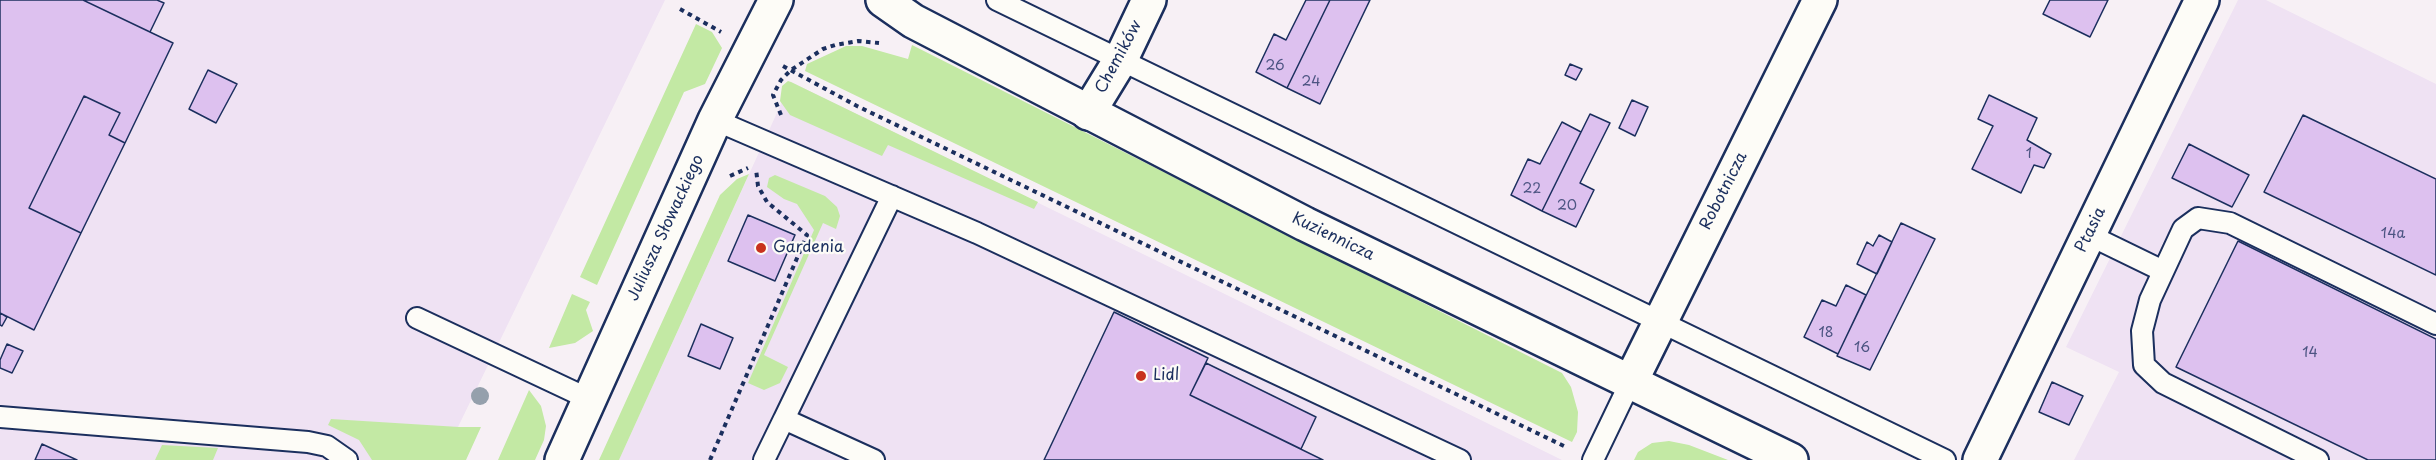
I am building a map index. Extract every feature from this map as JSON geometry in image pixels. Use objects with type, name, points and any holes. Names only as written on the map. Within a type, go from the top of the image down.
[{"type":"street","name":"Juliusza Słowackiego","points":[[562,460],[715,120],[776,0]]},
{"type":"street","name":"Kuziennicza","points":[[883,0],[913,21],[1305,224],[1791,460]]},
{"type":"street","name":"Chemików","points":[[1088,112],[1120,59],[1149,0]]},
{"type":"street","name":"Robotnicza","points":[[1630,383],[1659,320],[1820,0]]},
{"type":"street","name":"Ptasia","points":[[1980,460],[2202,0]]},
{"type":"lane","points":[[997,0],[1944,460]]},
{"type":"lane","points":[[715,120],[1069,275],[1460,460]]},
{"type":"lane","points":[[764,460],[892,196]]},
{"type":"lane","points":[[2318,460],[2163,383],[2144,365],[2142,332],[2150,300],[2182,229],[2198,219],[2217,219],[2230,223],[2436,324]]},
{"type":"lane","points":[[2089,235],[2163,271]]},
{"type":"lane","points":[[417,318],[589,399]]},
{"type":"lane","points":[[1593,460],[1630,383]]},
{"type":"lane","points":[[0,417],[308,442],[327,446],[347,460]]},
{"type":"lane","points":[[784,419],[874,460]]},
{"type":"path","points":[[680,9],[857,106],[1593,460]]},
{"type":"path","points":[[784,120],[777,111],[773,95],[781,80],[791,70],[823,49],[841,43],[858,41],[897,47],[913,21]]},
{"type":"path","points":[[710,460],[807,235],[766,202],[758,186],[755,166]]},
{"type":"shaded area","points":[[0,0],[665,0],[442,460],[0,460]]},
{"type":"shaded area","points":[[2238,0],[2266,0],[2436,84],[2436,460],[2074,460],[2119,372],[2066,347]]},
{"type":"shaded area","points":[[791,82],[1235,299],[1562,460],[619,460]]},
{"type":"green space","points":[[696,24],[712,32],[722,48],[705,84],[684,92],[597,285],[580,277]]},
{"type":"green space","points":[[912,45],[1562,373],[1571,387],[1578,412],[1577,432],[1572,442],[805,71],[807,64],[846,46],[862,46],[908,59]]},
{"type":"green space","points":[[788,81],[1038,202],[1034,209],[888,145],[882,156],[790,115],[780,101],[782,86]]},
{"type":"green space","points":[[749,174],[619,460],[599,460],[720,195],[737,179]]},
{"type":"green space","points":[[775,175],[825,196],[837,207],[840,216],[836,229],[823,223],[764,355],[788,367],[780,383],[764,390],[748,383],[814,230],[797,204],[784,199],[767,187],[769,178]]},
{"type":"green space","points":[[572,294],[590,302],[586,310],[593,331],[575,343],[549,348]]},
{"type":"green space","points":[[529,390],[541,406],[546,426],[544,440],[535,460],[498,460]]},
{"type":"green space","points":[[331,419],[481,427],[466,460],[372,460],[359,440],[328,425]]},
{"type":"green space","points":[[1669,441],[1689,445],[1728,460],[1634,460],[1638,452],[1652,443]]},
{"type":"green space","points":[[162,445],[218,448],[213,460],[155,460]]},
{"type":"building","points":[[0,0],[83,0],[173,43],[125,143],[109,135],[120,113],[84,96],[29,208],[81,233],[34,330],[0,313]]},
{"type":"building","points":[[83,0],[157,0],[164,3],[150,32]]},
{"type":"building","points":[[1306,0],[1330,0],[1287,88],[1256,72],[1274,34],[1286,40]]},
{"type":"building","points":[[1330,0],[1370,0],[1320,104],[1287,88]]},
{"type":"building","points":[[2050,0],[2108,0],[2090,37],[2043,14]]},
{"type":"building","points":[[1570,64],[1582,69],[1576,80],[1565,75]]},
{"type":"building","points":[[208,70],[237,84],[216,123],[189,109]]},
{"type":"building","points":[[1989,95],[2037,118],[2027,140],[2051,154],[2044,168],[2034,165],[2021,193],[1972,169],[1993,126],[1978,119]]},
{"type":"building","points":[[84,96],[120,113],[109,135],[125,143],[81,233],[29,208]]},
{"type":"building","points":[[1632,100],[1648,107],[1635,136],[1619,128]]},
{"type":"building","points":[[1590,114],[1610,123],[1580,183],[1594,190],[1576,227],[1542,211]]},
{"type":"building","points":[[2303,115],[2436,179],[2436,275],[2264,192]]},
{"type":"building","points":[[1562,122],[1581,132],[1542,211],[1511,195],[1528,159],[1540,164]]},
{"type":"building","points":[[2189,144],[2249,175],[2232,207],[2172,178]]},
{"type":"building","name":"Gardenia","points":[[748,215],[795,235],[775,281],[728,261]]},
{"type":"building","points":[[1901,223],[1935,239],[1870,370],[1837,356]]},
{"type":"building","points":[[1879,235],[1892,242],[1877,274],[1857,264],[1867,242],[1873,246]]},
{"type":"building","points":[[2238,241],[2436,339],[2436,460],[2368,460],[2176,367]]},
{"type":"building","points":[[1846,285],[1866,295],[1838,354],[1804,337],[1822,300],[1836,306]]},
{"type":"building","name":"Lidl","points":[[1114,312],[1208,358],[1190,395],[1323,460],[1044,460]]},
{"type":"building","points":[[0,313],[7,317],[2,326],[0,325]]},
{"type":"building","points":[[701,324],[733,338],[720,369],[688,356]]},
{"type":"building","points":[[7,344],[23,351],[12,373],[0,368],[0,360]]},
{"type":"building","points":[[1206,363],[1316,417],[1301,449],[1190,395]]},
{"type":"building","points":[[2052,382],[2083,396],[2069,425],[2039,412]]},
{"type":"building","points":[[42,444],[77,460],[35,460]]},
{"type":"place","name":"Gardenia","points":[[761,248]]},
{"type":"place","name":"Lidl","points":[[1141,376]]}]
